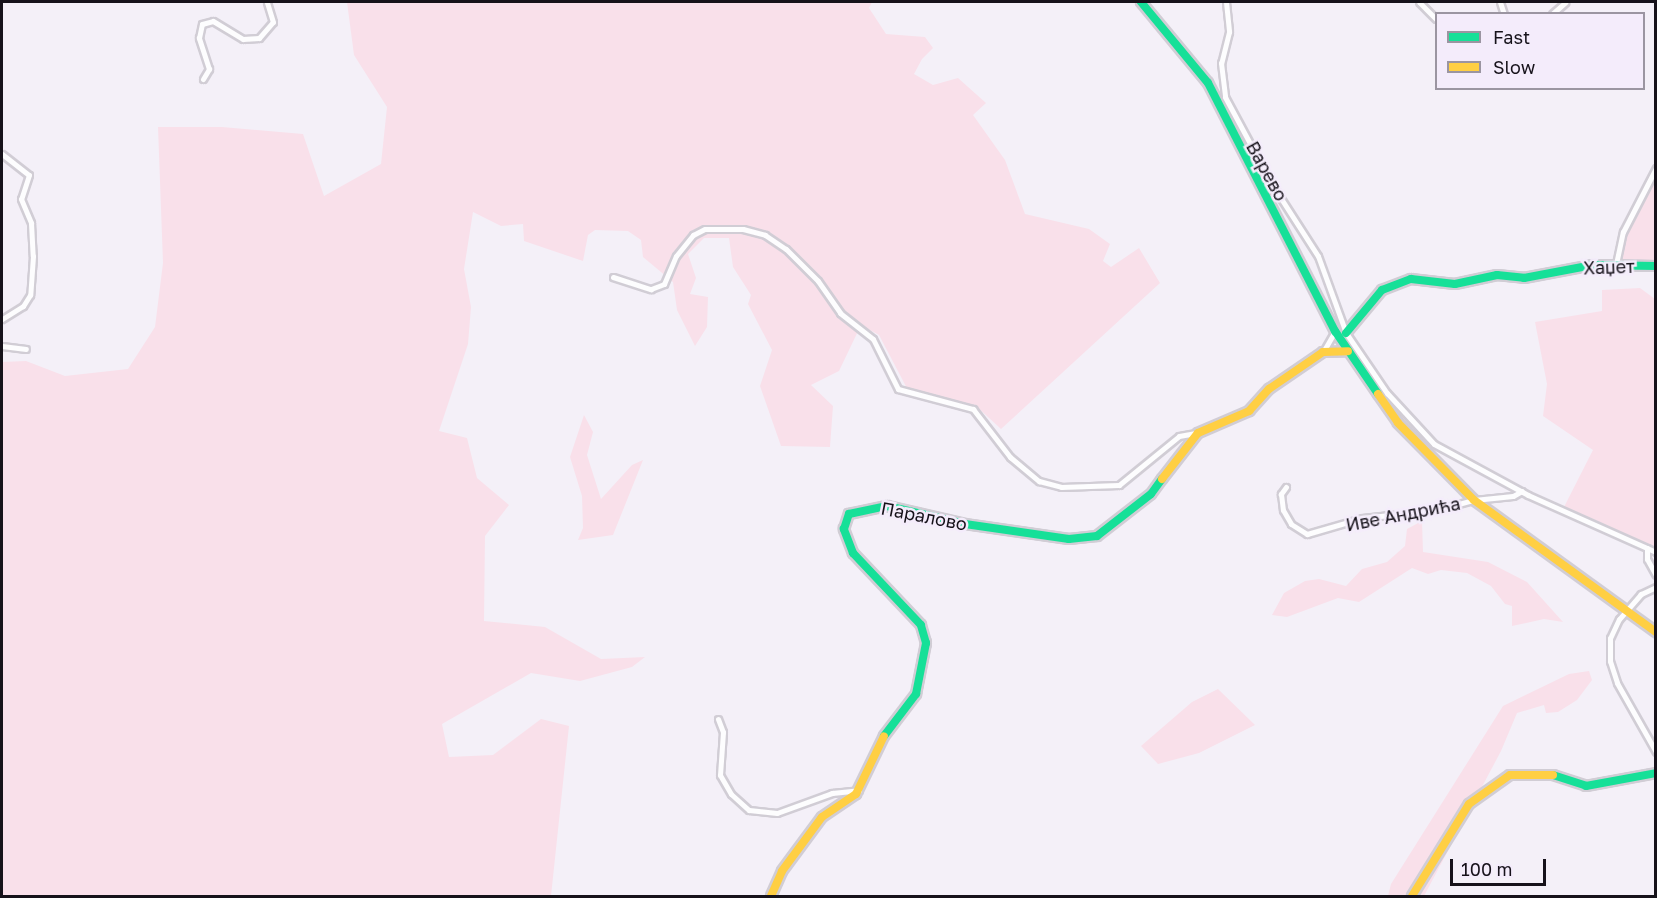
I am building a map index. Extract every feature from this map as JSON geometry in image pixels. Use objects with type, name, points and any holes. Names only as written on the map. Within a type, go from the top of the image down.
[{"type":"street","points":[[203,79],[209,69],[199,38],[202,24],[213,21],[243,39],[259,38],[273,22],[267,2]]},
{"type":"street","points":[[1141,2],[1183,50],[1216,100],[1281,219],[1335,332],[1398,423],[1474,500],[1656,632]]},
{"type":"street","name":"Варево","points":[[1226,2],[1229,32],[1221,63],[1225,97],[1273,186],[1318,256],[1346,333]]},
{"type":"street","points":[[1419,2],[1435,17]]},
{"type":"street","points":[[1554,12],[1566,2]]},
{"type":"street","points":[[1216,100],[1225,97]]},
{"type":"street","points":[[2,154],[29,175],[21,199],[31,227],[33,256],[30,295],[23,306],[2,319]]},
{"type":"street","points":[[1616,264],[1623,232],[1656,168]]},
{"type":"street","points":[[613,277],[651,289],[664,284],[676,256],[693,235],[705,229],[743,229],[765,235],[786,249],[818,281],[840,313],[873,339],[898,389],[973,409],[1010,457],[1039,481],[1061,487],[1119,485],[1179,436],[1198,433]]},
{"type":"street","name":"Хаџет","points":[[1346,333],[1391,284],[1411,279],[1455,284],[1497,275],[1524,278],[1616,264],[1656,266]]},
{"type":"street","name":"Паралово","points":[[859,790],[876,746],[916,694],[926,642],[911,611],[853,553],[844,529],[849,514],[869,507],[895,507],[965,524],[1069,539],[1089,538],[1114,526],[1151,494],[1181,450],[1198,433],[1252,409],[1269,389],[1323,352],[1335,332]]},
{"type":"street","points":[[1346,333],[1387,393],[1426,437],[1522,491],[1656,552]]},
{"type":"street","points":[[2,346],[26,349]]},
{"type":"street","points":[[1323,352],[1348,351]]},
{"type":"street","name":"Иве Андрића","points":[[1286,487],[1281,494],[1283,510],[1291,524],[1307,534],[1362,518],[1436,510],[1474,500],[1498,499],[1522,491]]},
{"type":"street","points":[[1647,548],[1647,559],[1656,575]]},
{"type":"street","points":[[1656,587],[1641,594],[1626,610],[1610,638],[1610,661],[1617,683],[1656,752]]},
{"type":"street","points":[[718,719],[723,732],[720,775],[731,794],[749,810],[777,813],[832,793],[859,790]]},
{"type":"street","points":[[1412,897],[1469,804],[1510,775],[1547,772],[1586,786],[1650,777],[1656,773]]},
{"type":"street","points":[[771,897],[782,871],[822,817],[859,790]]},
{"type":"shaded area","points":[[347,2],[872,2],[869,8],[886,34],[925,37],[933,48],[922,59],[914,74],[933,85],[958,78],[986,103],[973,115],[1005,160],[1025,214],[1089,229],[1110,244],[1103,261],[1111,267],[1139,248],[1160,283],[1001,429],[975,405],[911,396],[879,335],[861,325],[839,371],[811,385],[833,406],[830,447],[781,446],[760,386],[772,350],[748,304],[751,295],[733,267],[729,238],[704,238],[688,254],[696,278],[690,294],[708,297],[707,327],[695,346],[677,310],[673,282],[643,257],[641,240],[628,231],[595,230],[588,235],[583,261],[524,241],[523,224],[501,226],[473,212],[464,269],[471,307],[468,344],[439,431],[467,438],[477,478],[509,505],[485,536],[484,621],[545,627],[601,659],[645,657],[632,667],[580,681],[531,673],[442,724],[449,757],[493,755],[541,719],[569,726],[551,896],[2,896],[2,362],[26,361],[65,376],[128,369],[155,327],[163,263],[158,127],[222,127],[303,134],[324,196],[381,164],[387,107],[354,55]]},
{"type":"shaded area","points":[[1655,168],[1655,266],[1616,264],[1623,232]]},
{"type":"shaded area","points":[[1640,288],[1655,299],[1655,552],[1563,509],[1593,450],[1543,416],[1547,384],[1535,322],[1602,311],[1602,290]]},
{"type":"shaded area","points":[[584,415],[593,432],[587,455],[601,499],[632,465],[643,460],[613,535],[578,540],[583,528],[582,496],[570,457]]},
{"type":"shaded area","points":[[1422,521],[1423,552],[1488,562],[1527,582],[1563,622],[1544,619],[1512,626],[1512,606],[1505,604],[1491,586],[1467,573],[1441,570],[1428,574],[1412,568],[1359,602],[1338,598],[1287,617],[1272,615],[1284,593],[1305,581],[1319,579],[1346,586],[1362,569],[1387,562],[1405,546],[1407,529]]},
{"type":"shaded area","points":[[1589,671],[1592,680],[1577,700],[1558,712],[1546,713],[1544,705],[1517,713],[1501,751],[1424,896],[1388,896],[1391,884],[1503,706],[1569,674]]},
{"type":"shaded area","points":[[1218,689],[1255,725],[1199,753],[1158,764],[1141,746],[1192,702]]},
{"type":"traffic: fast","points":[[1141,2],[1208,83],[1335,331],[1378,394]]},
{"type":"traffic: fast","points":[[1346,333],[1382,290],[1411,279],[1455,284],[1497,275],[1524,278],[1593,265],[1656,266]]},
{"type":"traffic: fast","points":[[884,736],[916,694],[926,643],[921,625],[853,553],[844,529],[849,514],[887,506],[965,524],[1069,539],[1097,536],[1151,494],[1162,479]]},
{"type":"traffic: fast","points":[[1553,775],[1586,786],[1656,773]]},
{"type":"traffic: slow","points":[[1162,479],[1198,433],[1249,411],[1269,389],[1323,352],[1348,351]]},
{"type":"traffic: slow","points":[[1378,394],[1398,423],[1474,500],[1656,632]]},
{"type":"traffic: slow","points":[[771,896],[782,871],[822,817],[856,794],[884,736]]},
{"type":"traffic: slow","points":[[1412,896],[1469,804],[1510,775],[1553,775]]}]
